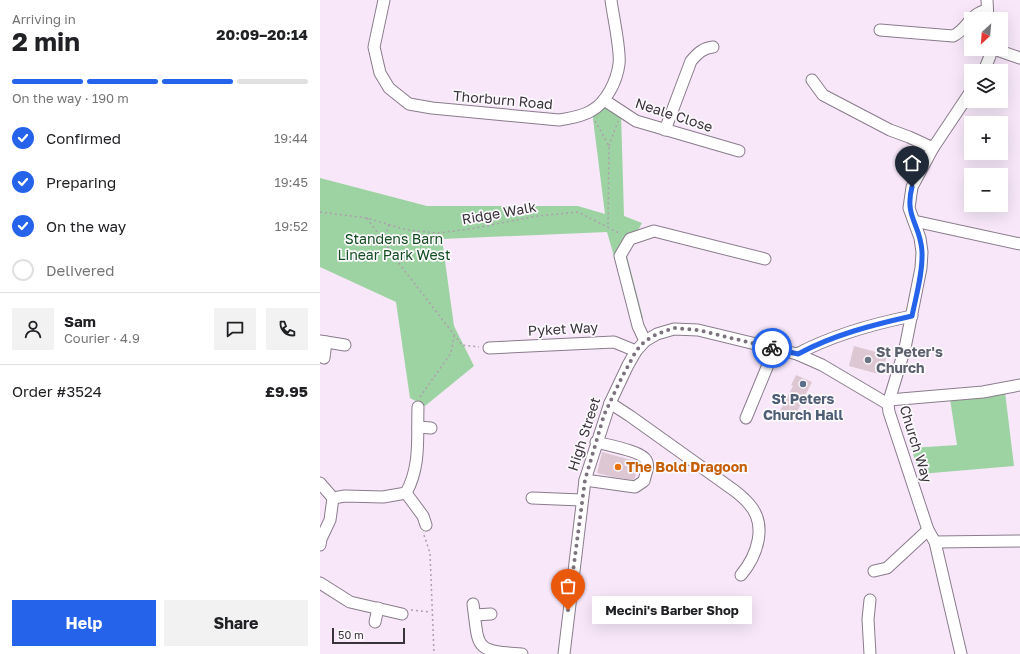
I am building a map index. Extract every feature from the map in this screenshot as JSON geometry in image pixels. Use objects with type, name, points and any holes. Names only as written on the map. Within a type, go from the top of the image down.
[{"type":"street","name":"Thorburn Road","points":[[384,0],[374,47],[380,73],[389,88],[410,104],[432,108],[559,120],[578,117],[590,112],[604,100],[615,82],[620,63],[611,0]]},
{"type":"street","points":[[880,30],[953,36],[960,33],[979,12],[987,10]]},
{"type":"street","points":[[665,130],[691,61],[698,53],[706,48],[713,47]]},
{"type":"street","points":[[1008,54],[1020,58]]},
{"type":"street","points":[[812,80],[822,95],[890,130],[932,148]]},
{"type":"street","name":"Neale Close","points":[[604,100],[636,122],[739,151]]},
{"type":"street","name":"Church Way","points":[[961,654],[935,542],[928,530],[889,412],[889,402],[906,348],[922,268],[920,238],[909,208],[910,197],[915,180],[932,148],[964,102]]},
{"type":"street","points":[[914,221],[1020,244]]},
{"type":"street","points":[[645,341],[638,326],[620,256],[630,239],[654,231],[765,259]]},
{"type":"street","points":[[798,354],[813,346],[857,330],[912,316]]},
{"type":"street","name":"High Street","points":[[564,654],[581,500],[585,480],[596,442],[610,403],[636,351],[645,341],[657,334],[674,328],[698,330],[775,348],[798,354],[822,364],[889,402]]},
{"type":"street","points":[[324,358],[323,341],[345,345]]},
{"type":"street","name":"Pyket Way","points":[[489,348],[614,342],[636,351]]},
{"type":"street","points":[[746,418],[775,348]]},
{"type":"street","points":[[889,402],[983,392],[1020,385]]},
{"type":"street","points":[[610,403],[735,491],[750,504],[758,517],[759,532],[757,548],[750,564],[741,575]]},
{"type":"street","points":[[406,493],[414,479],[417,467],[418,407]]},
{"type":"street","points":[[418,427],[432,428]]},
{"type":"street","points":[[585,480],[635,487],[644,481],[648,468],[647,460],[635,452],[596,442]]},
{"type":"street","points":[[320,483],[333,498],[330,520],[321,538],[320,545]]},
{"type":"street","points":[[333,498],[345,496],[383,497],[406,493]]},
{"type":"street","points":[[406,493],[423,516],[426,525]]},
{"type":"street","points":[[532,498],[581,500]]},
{"type":"street","points":[[874,571],[887,568],[928,530]]},
{"type":"street","points":[[935,542],[1020,541]]},
{"type":"street","points":[[320,583],[350,602],[402,614]]},
{"type":"street","points":[[870,600],[868,619],[870,654]]},
{"type":"street","points":[[473,604],[477,637],[483,646],[494,652],[522,654]]},
{"type":"street","points":[[375,622],[378,608]]},
{"type":"street","points":[[475,615],[491,614]]},
{"type":"path","points":[[590,112],[609,146]]},
{"type":"path","points":[[608,228],[609,146],[621,113]]},
{"type":"path","name":"Ridge Walk","points":[[320,212],[367,218],[407,230],[438,233],[470,229],[537,216],[578,212],[630,239]]},
{"type":"path","points":[[367,218],[462,345],[489,348]]},
{"type":"path","points":[[384,242],[389,224]]},
{"type":"path","points":[[418,407],[420,395],[451,353],[454,335]]},
{"type":"path","points":[[426,525],[422,528],[430,553],[431,612],[434,654]]},
{"type":"path","points":[[402,614],[409,610],[431,612]]},
{"type":"green space","name":"Standens Barn Linear Park West","points":[[604,100],[621,113],[624,216],[642,223],[626,252],[643,318],[635,329],[607,232],[442,239],[454,326],[474,366],[425,406],[410,398],[396,302],[320,267],[320,178],[427,206],[578,206],[605,214],[592,111]]},
{"type":"green space","points":[[1005,392],[1014,466],[920,474],[911,448],[957,445],[950,399]]},
{"type":"building","name":"St Peter's Church","points":[[854,346],[887,355],[882,375],[849,366]]},
{"type":"building","points":[[796,375],[812,382],[794,418],[780,411],[793,386],[791,385]]},
{"type":"building","name":"The Bold Dragoon","points":[[602,452],[639,462],[635,478],[633,480],[597,473]]},
{"type":"way so far","points":[[568,610],[581,500],[590,459],[604,415],[636,351],[645,341],[657,334],[674,328],[698,330],[772,348]]},
{"type":"place","name":"St Peter's Church","points":[[868,360]]},
{"type":"place","name":"St Peters Church Hall","points":[[803,384]]},
{"type":"place","name":"The Bold Dragoon","points":[[618,467]]},
{"type":"place","name":"Mecini's Barber Shop","points":[[568,610]]},
{"type":"route","points":[[772,348],[798,354],[813,346],[877,323],[912,316],[922,268],[920,238],[909,208],[912,187]]}]
